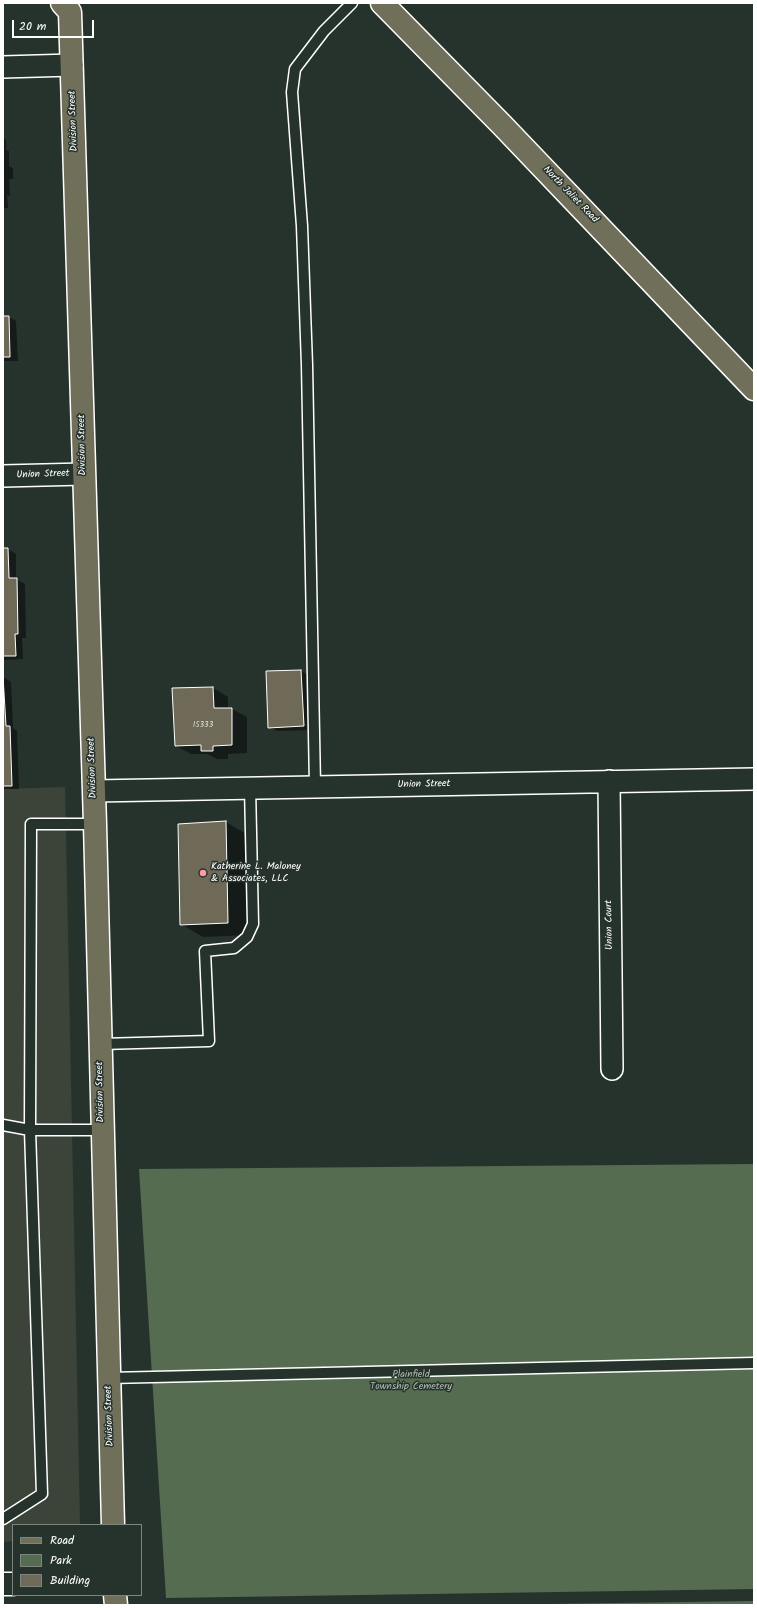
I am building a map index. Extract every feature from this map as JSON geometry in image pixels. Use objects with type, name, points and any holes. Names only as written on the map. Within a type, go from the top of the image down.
[{"type":"main road","name":"Division Street","points":[[70,6],[95,824],[113,1524]]},
{"type":"main road","name":"North Joliet Road","points":[[391,7],[754,389]]},
{"type":"street","points":[[3,66],[72,65]]},
{"type":"street","name":"Union Street","points":[[3,476],[84,474]]},
{"type":"street","name":"Union Street","points":[[94,791],[754,779]]},
{"type":"street","name":"Union Court","points":[[609,781],[612,1069]]},
{"type":"lane","points":[[315,786],[307,365],[302,226],[292,92],[294,69],[324,31],[352,3]]},
{"type":"lane","points":[[100,1044],[209,1041],[205,951],[234,948],[247,937],[253,924],[250,787]]},
{"type":"lane","points":[[3,1519],[42,1494],[30,1130],[30,824],[95,824]]},
{"type":"lane","points":[[3,1125],[30,1130],[102,1130]]},
{"type":"lane","points":[[109,1378],[754,1363]]},
{"type":"shaded area","points":[[65,787],[80,1524],[12,1524],[12,1541],[3,1542],[3,789]]},
{"type":"green space","name":"Plainfield Township Cemetery","points":[[754,1164],[754,1589],[166,1598],[139,1169]]},
{"type":"green space","points":[[754,1601],[754,1605],[482,1605]]},
{"type":"building","points":[[3,316],[9,316],[10,357],[3,357]]},
{"type":"building","points":[[3,548],[8,548],[9,578],[17,578],[18,634],[15,634],[16,656],[3,656]]},
{"type":"building","points":[[301,670],[304,726],[268,728],[266,671]]},
{"type":"building","points":[[3,676],[6,726],[10,726],[12,786],[3,786]]},
{"type":"building","points":[[213,687],[214,708],[232,708],[232,745],[213,746],[213,751],[201,751],[201,745],[175,746],[172,688]]},
{"type":"building","name":"Katherine L. Maloney & Associates, LLC","points":[[226,821],[228,923],[180,925],[178,824]]},
{"type":"place","name":"Katherine L. Maloney & Associates, LLC","points":[[203,873]]}]
